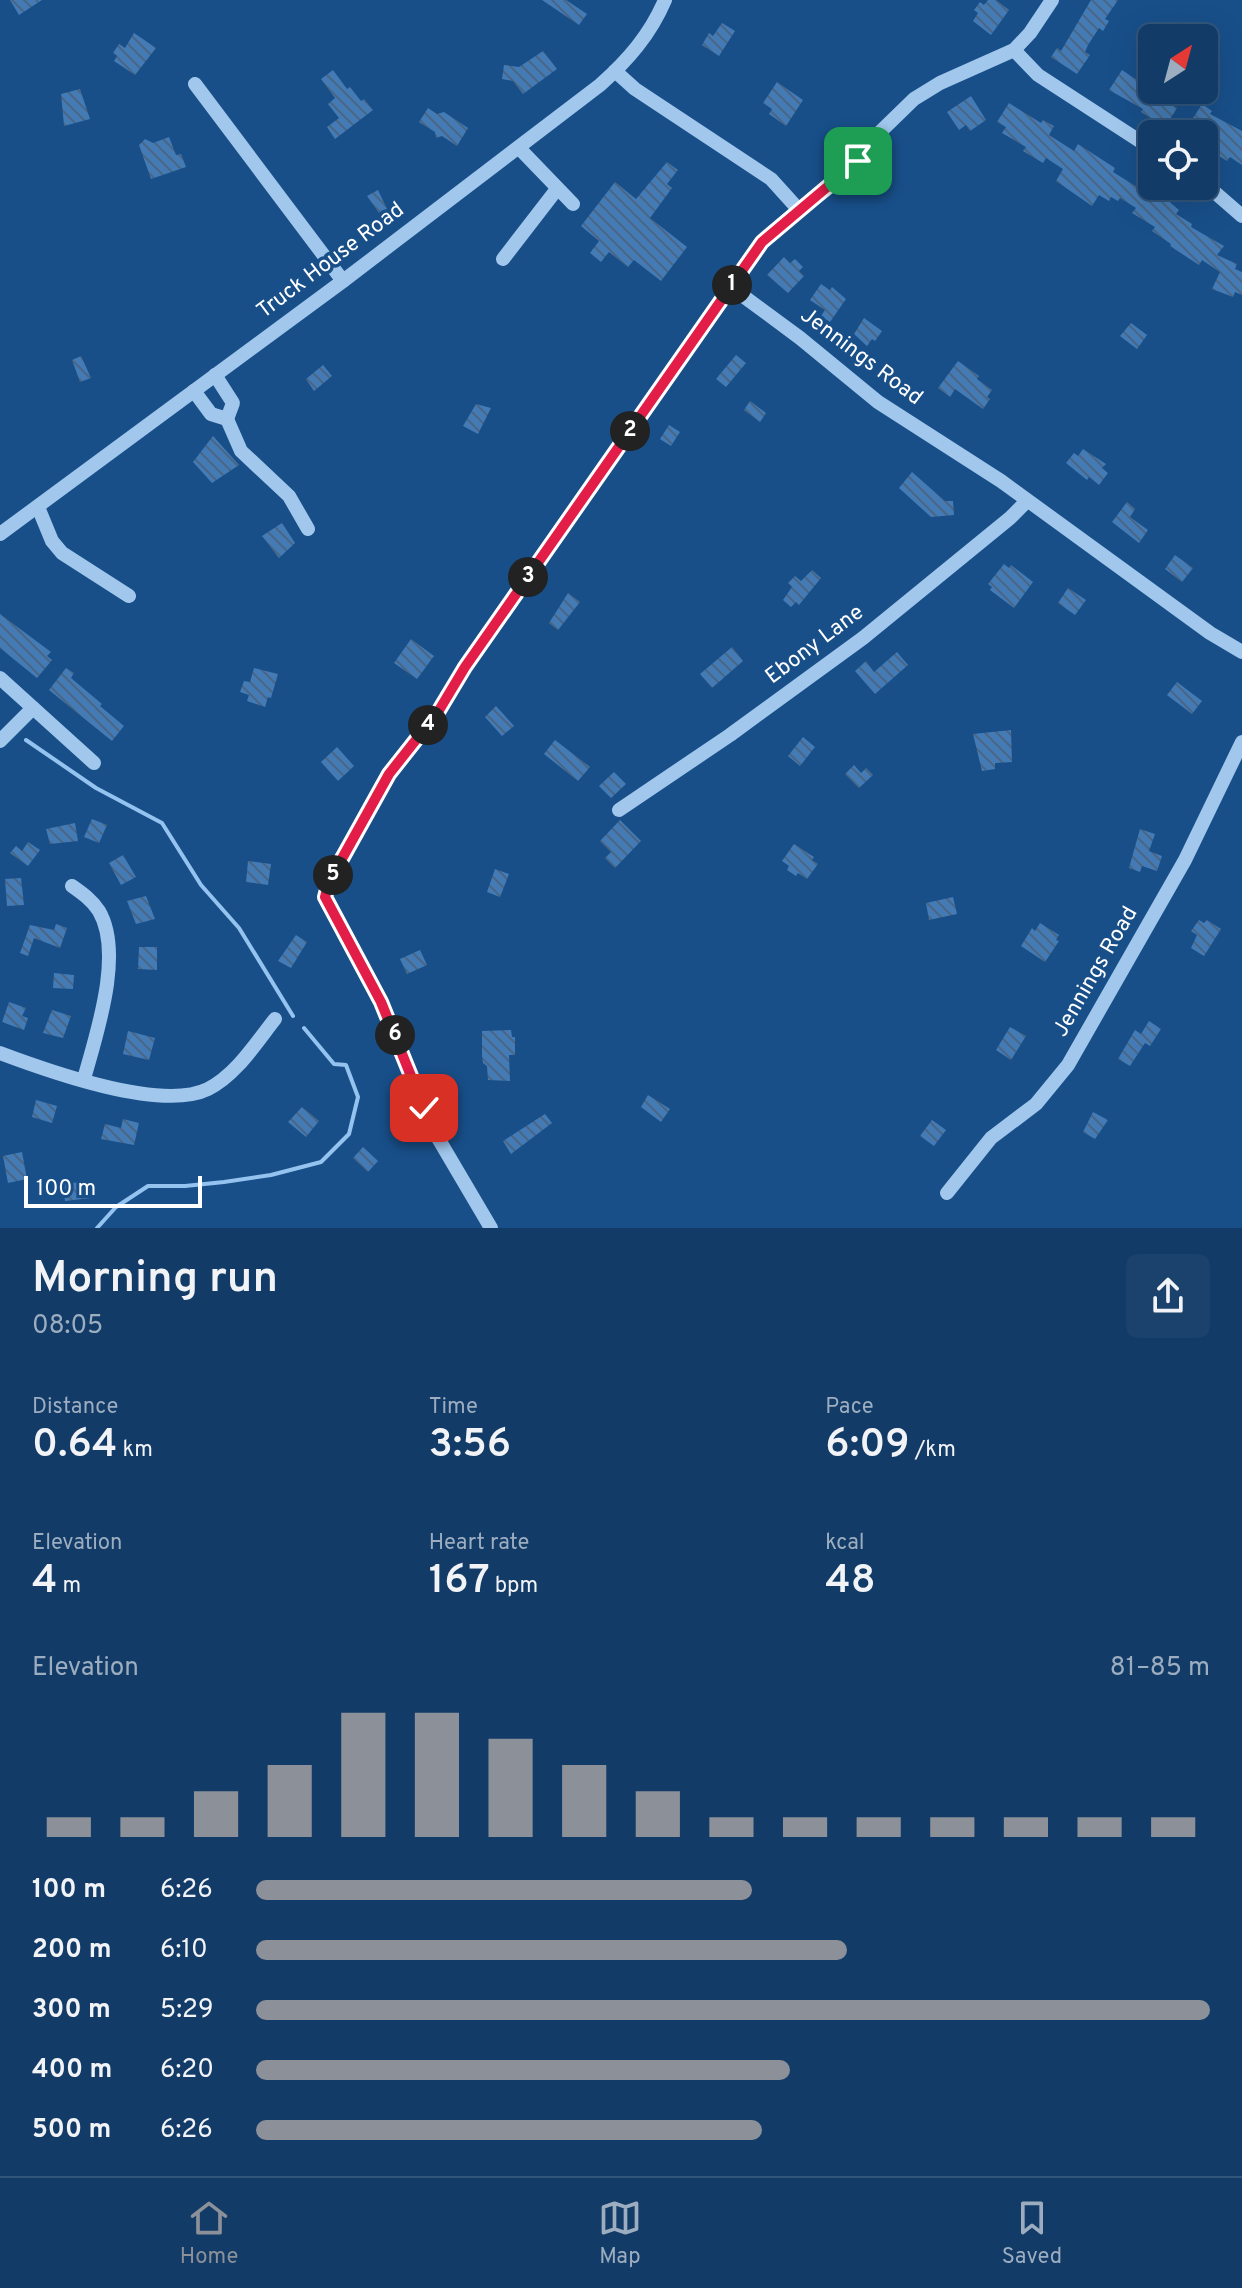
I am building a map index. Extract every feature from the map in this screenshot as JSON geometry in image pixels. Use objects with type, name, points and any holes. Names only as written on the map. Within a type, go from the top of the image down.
[{"type":"street","name":"Truck House Road","points":[[0,534],[343,281],[615,71],[643,41],[665,0]]},
{"type":"street","points":[[491,1228],[435,1133],[381,1002],[325,897],[329,882],[389,774],[438,712],[465,667],[762,242],[839,180],[878,134],[914,99],[940,83],[1014,50],[1030,33],[1052,0]]},
{"type":"street","points":[[1014,50],[1038,75],[1138,140]]},
{"type":"street","points":[[615,71],[635,89],[771,179],[799,210]]},
{"type":"street","points":[[195,84],[343,281]]},
{"type":"street","points":[[519,148],[573,204]]},
{"type":"street","points":[[503,259],[557,189]]},
{"type":"street","points":[[1218,195],[1242,216]]},
{"type":"street","name":"Jennings Road","points":[[731,287],[878,402],[1027,501],[1210,633],[1242,652]]},
{"type":"street","points":[[215,375],[233,403],[227,419],[241,451],[289,496],[308,529]]},
{"type":"street","points":[[194,391],[211,414],[227,419]]},
{"type":"street","name":"Ebony Lane","points":[[619,810],[730,735],[863,638],[1027,501]]},
{"type":"street","points":[[38,507],[52,541],[62,553],[129,596]]},
{"type":"street","points":[[0,678],[94,763]]},
{"type":"street","points":[[0,741],[33,708]]},
{"type":"street","name":"Jennings Road","points":[[947,1193],[991,1138],[1036,1104],[1068,1065],[1185,860],[1242,742]]},
{"type":"street","points":[[72,886],[97,908],[102,917],[110,955],[101,1018],[84,1079]]},
{"type":"street","points":[[0,1053],[140,1094],[190,1096],[210,1088],[229,1075],[275,1019]]},
{"type":"building","points":[[10,0],[42,0],[19,15]]},
{"type":"building","points":[[542,0],[566,0],[587,14],[579,25]]},
{"type":"building","points":[[988,0],[996,0],[1009,10],[991,35],[973,21],[978,13],[974,10],[980,2],[984,5]]},
{"type":"building","points":[[1091,0],[1118,0],[1105,19],[1109,21],[1103,31],[1099,28],[1088,45],[1085,52],[1090,55],[1077,74],[1051,57],[1057,48],[1061,51]]},
{"type":"building","points":[[722,23],[735,31],[719,56],[702,45],[709,33],[713,36]]},
{"type":"building","points":[[134,33],[156,48],[135,75],[114,61],[117,56],[113,53],[119,44],[125,48]]},
{"type":"building","points":[[543,51],[557,69],[523,94],[513,81],[502,79],[504,65],[519,67]]},
{"type":"building","points":[[333,70],[347,89],[350,87],[373,110],[335,139],[327,127],[339,118],[328,104],[335,98],[321,79]]},
{"type":"building","points":[[1122,70],[1138,81],[1138,104],[1170,104],[1177,108],[1169,120],[1154,120],[1141,112],[1143,109],[1109,90]]},
{"type":"building","points":[[777,82],[803,100],[786,126],[769,114],[772,109],[763,103]]},
{"type":"building","points":[[80,89],[90,119],[64,126],[61,94]]},
{"type":"building","points":[[971,96],[986,120],[970,131],[966,125],[959,130],[947,112]]},
{"type":"building","points":[[1009,103],[1041,123],[1043,120],[1054,126],[1049,135],[1074,151],[1078,144],[1115,168],[1113,172],[1138,186],[1138,200],[1167,200],[1179,210],[1176,214],[1192,224],[1191,227],[1224,246],[1217,255],[1237,264],[1235,269],[1242,272],[1242,295],[1235,292],[1233,297],[1212,289],[1220,272],[1202,260],[1199,265],[1170,246],[1152,231],[1155,227],[1132,213],[1136,208],[1120,198],[1118,201],[1111,197],[1109,201],[1099,195],[1092,206],[1056,181],[1063,169],[1046,158],[1043,163],[1023,151],[1026,147],[1002,133],[1006,127],[997,122]]},
{"type":"building","points":[[1202,104],[1212,111],[1210,114],[1242,131],[1242,165],[1230,157],[1227,161],[1218,155],[1218,120],[1192,120]]},
{"type":"building","points":[[428,108],[437,114],[444,112],[468,128],[457,146],[442,136],[436,138],[435,132],[419,122]]},
{"type":"building","points":[[169,137],[176,155],[181,154],[186,167],[151,179],[139,145],[145,139],[153,143]]},
{"type":"building","points":[[667,162],[678,170],[667,184],[672,188],[650,218],[687,247],[661,281],[634,260],[628,267],[609,252],[601,262],[590,253],[599,241],[581,226],[615,182],[636,199]]},
{"type":"building","points":[[378,190],[387,209],[379,213],[367,196]]},
{"type":"building","points":[[784,257],[790,263],[795,259],[803,267],[799,271],[804,276],[788,293],[767,275]]},
{"type":"building","points":[[821,284],[830,290],[832,287],[846,299],[830,322],[821,316],[825,310],[810,300]]},
{"type":"building","points":[[864,318],[882,331],[867,346],[854,334]]},
{"type":"building","points":[[1131,323],[1147,335],[1137,349],[1120,336]]},
{"type":"building","points":[[736,355],[746,363],[726,387],[716,379]]},
{"type":"building","points":[[81,356],[91,378],[80,382],[72,360]]},
{"type":"building","points":[[958,361],[992,390],[983,409],[955,389],[950,397],[938,388]]},
{"type":"building","points":[[323,365],[332,376],[314,391],[306,379]]},
{"type":"building","points":[[750,401],[766,413],[760,422],[744,410]]},
{"type":"building","points":[[476,404],[491,408],[478,434],[463,426]]},
{"type":"building","points":[[669,425],[680,432],[671,446],[660,439]]},
{"type":"building","points":[[213,436],[239,465],[212,483],[193,462]]},
{"type":"building","points":[[1083,449],[1106,464],[1102,468],[1108,473],[1099,485],[1089,477],[1087,480],[1066,463],[1074,453],[1078,456]]},
{"type":"building","points":[[912,472],[945,501],[953,501],[954,515],[931,517],[899,488]]},
{"type":"building","points":[[1127,502],[1135,509],[1130,517],[1148,530],[1139,543],[1112,522]]},
{"type":"building","points":[[282,523],[295,543],[279,558],[262,536]]},
{"type":"building","points":[[1175,555],[1193,568],[1182,582],[1165,569]]},
{"type":"building","points":[[1004,564],[1009,568],[1011,565],[1033,582],[1014,608],[990,590],[992,587],[988,584]]},
{"type":"building","points":[[812,570],[821,578],[799,605],[796,602],[791,607],[783,600],[792,587],[788,583],[795,576],[801,581]]},
{"type":"building","points":[[1068,588],[1086,600],[1075,615],[1058,603]]},
{"type":"building","points":[[568,593],[580,602],[558,630],[549,623]]},
{"type":"building","points":[[0,614],[51,652],[47,656],[52,660],[37,678],[0,648]]},
{"type":"building","points":[[411,639],[434,656],[417,679],[394,663]]},
{"type":"building","points":[[732,647],[743,661],[712,688],[700,674]]},
{"type":"building","points":[[897,652],[908,665],[875,694],[855,671],[866,661],[874,672]]},
{"type":"building","points":[[66,668],[74,673],[71,678],[124,726],[112,741],[49,690]]},
{"type":"building","points":[[254,668],[278,674],[265,707],[247,701],[249,695],[240,692],[244,681],[250,682]]},
{"type":"building","points":[[1177,682],[1202,701],[1192,714],[1167,695]]},
{"type":"building","points":[[496,706],[514,726],[502,736],[485,717]]},
{"type":"building","points":[[1011,730],[1012,762],[995,763],[995,769],[982,771],[973,734]]},
{"type":"building","points":[[803,737],[815,747],[800,766],[788,756]]},
{"type":"building","points":[[555,740],[590,767],[578,781],[544,754]]},
{"type":"building","points":[[337,747],[354,766],[338,781],[321,762]]},
{"type":"building","points":[[854,765],[861,773],[866,768],[873,775],[859,788],[845,774]]},
{"type":"building","points":[[614,772],[626,784],[611,798],[599,786]]},
{"type":"building","points":[[92,819],[107,825],[99,843],[84,837]]},
{"type":"building","points":[[620,820],[641,841],[615,868],[605,858],[611,852],[600,841]]},
{"type":"building","points":[[75,823],[78,841],[50,844],[46,829]]},
{"type":"building","points":[[1140,829],[1155,834],[1149,851],[1162,856],[1157,871],[1142,866],[1140,872],[1129,868]]},
{"type":"building","points":[[28,842],[40,850],[28,866],[10,853],[16,846],[22,851]]},
{"type":"building","points":[[794,844],[814,857],[812,860],[818,864],[807,879],[787,870],[789,866],[782,861]]},
{"type":"building","points":[[123,855],[136,877],[121,885],[109,863]]},
{"type":"building","points":[[248,861],[271,864],[268,885],[246,882]]},
{"type":"building","points":[[495,869],[509,874],[500,897],[487,892]]},
{"type":"building","points":[[21,878],[24,905],[7,906],[5,879]]},
{"type":"building","points":[[146,896],[155,919],[136,924],[127,901]]},
{"type":"building","points":[[953,897],[957,914],[929,920],[926,903]]},
{"type":"building","points":[[1199,920],[1204,923],[1207,920],[1221,929],[1204,956],[1191,948],[1197,935],[1191,931]]},
{"type":"building","points":[[1040,923],[1059,935],[1056,940],[1059,941],[1045,962],[1021,946],[1032,928],[1035,931]]},
{"type":"building","points":[[56,924],[67,928],[60,948],[34,938],[28,956],[20,953],[30,925],[54,930]]},
{"type":"building","points":[[296,935],[307,942],[291,968],[278,961]]},
{"type":"building","points":[[139,947],[157,947],[157,970],[138,969]]},
{"type":"building","points":[[420,950],[427,965],[407,974],[400,959]]},
{"type":"building","points":[[54,973],[74,975],[73,989],[53,988]]},
{"type":"building","points":[[9,1002],[26,1008],[22,1016],[28,1018],[24,1030],[2,1022]]},
{"type":"building","points":[[52,1010],[71,1016],[63,1038],[43,1033]]},
{"type":"building","points":[[1149,1021],[1161,1029],[1150,1046],[1145,1043],[1130,1066],[1118,1059],[1135,1030],[1141,1034]]},
{"type":"building","points":[[1010,1027],[1026,1036],[1011,1060],[996,1050]]},
{"type":"building","points":[[511,1030],[512,1037],[515,1037],[515,1055],[509,1055],[510,1081],[488,1080],[487,1066],[482,1056],[482,1031]]},
{"type":"building","points":[[128,1031],[155,1038],[149,1060],[123,1054]]},
{"type":"building","points":[[648,1095],[670,1109],[661,1122],[641,1107]]},
{"type":"building","points":[[36,1100],[57,1106],[52,1123],[32,1117]]},
{"type":"building","points":[[302,1107],[319,1121],[306,1137],[288,1122]]},
{"type":"building","points":[[1093,1112],[1108,1120],[1095,1139],[1083,1132]]},
{"type":"building","points":[[545,1114],[552,1123],[511,1154],[503,1141]]},
{"type":"building","points":[[123,1119],[139,1123],[134,1145],[101,1139],[105,1124],[121,1128]]},
{"type":"building","points":[[932,1120],[946,1130],[934,1146],[920,1136]]},
{"type":"building","points":[[363,1147],[378,1161],[368,1172],[353,1158]]},
{"type":"building","points":[[22,1152],[27,1179],[8,1183],[3,1156]]},
{"type":"building","points":[[89,1181],[91,1198],[65,1201],[63,1184]]},
{"type":"waterway","points":[[26,740],[96,788],[162,823],[201,885],[239,928],[293,1016]]},
{"type":"waterway","points":[[97,1228],[116,1207],[148,1186],[224,1182],[271,1175],[321,1162],[349,1134],[358,1097],[346,1065],[334,1064],[304,1028]]},
{"type":"route","points":[[424,1108],[381,1002],[325,897],[329,882],[389,774],[438,712],[465,667],[762,242],[858,161]]}]
